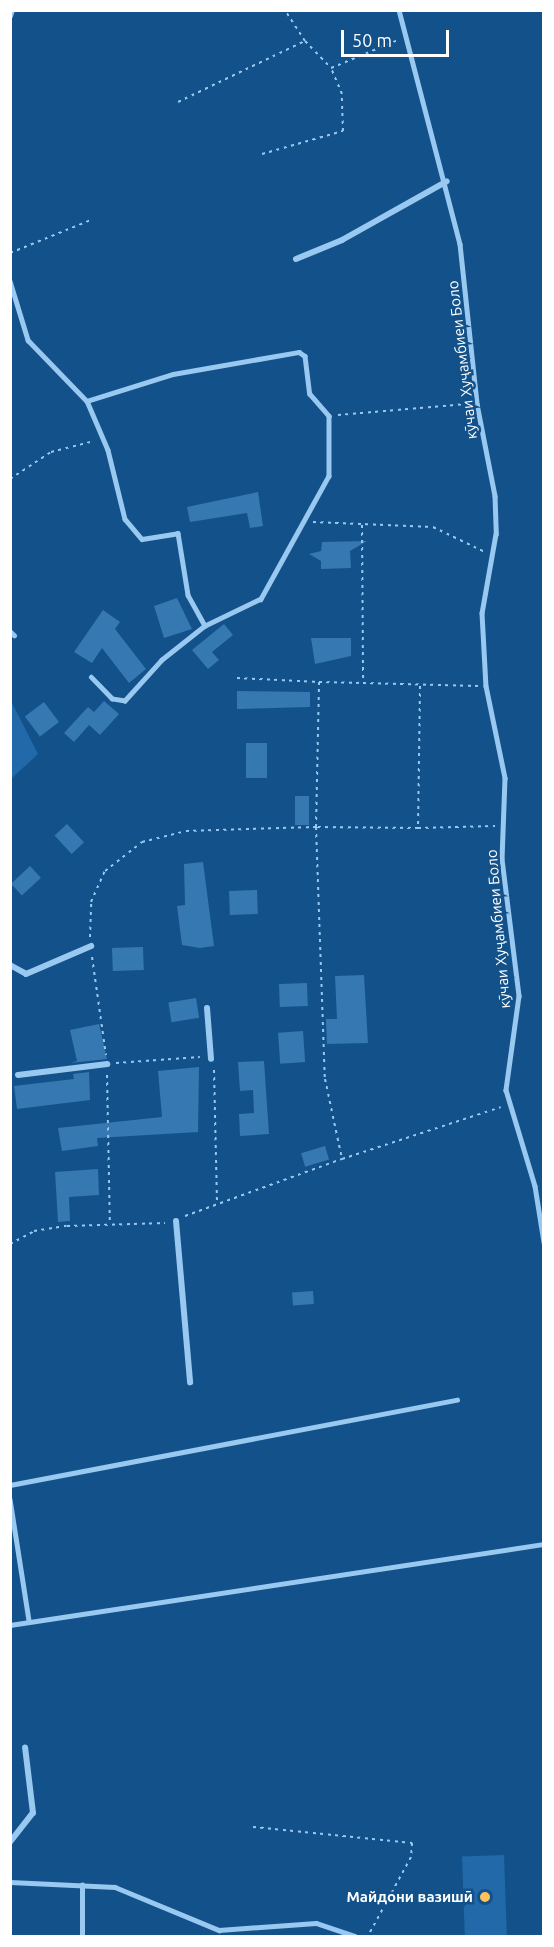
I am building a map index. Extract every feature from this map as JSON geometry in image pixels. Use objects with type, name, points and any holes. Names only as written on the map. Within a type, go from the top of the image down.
[{"type":"street","points":[[296,259],[342,240],[447,181]]},
{"type":"street","points":[[10,965],[26,974],[91,946]]},
{"type":"street","points":[[207,1008],[211,1059]]},
{"type":"street","points":[[18,1075],[107,1064]]},
{"type":"street","points":[[176,1221],[190,1382]]},
{"type":"street","points":[[10,1842],[33,1813],[25,1747]]},
{"type":"lane","points":[[10,16],[12,10]]},
{"type":"lane","name":"кӯчаи Хуҷамбиеи Боло","points":[[399,10],[447,181],[460,244],[477,404],[495,496],[492,557],[482,613],[486,686],[505,778],[502,859],[519,996],[507,1106],[535,1186],[543,1242]]},
{"type":"lane","points":[[10,281],[28,340],[87,401],[103,439],[134,533],[142,539],[178,533],[188,596],[205,626]]},
{"type":"lane","points":[[87,401],[173,374],[293,352],[304,356],[310,394],[329,416],[329,476],[261,599],[205,626],[162,660],[125,701],[112,699],[91,677]]},
{"type":"lane","points":[[10,1485],[457,1400]]},
{"type":"lane","points":[[10,1499],[29,1621]]},
{"type":"lane","points":[[10,1625],[543,1544]]},
{"type":"lane","points":[[10,1882],[115,1887],[219,1930],[316,1923],[355,1936]]},
{"type":"lane","points":[[82,1885],[82,1936]]},
{"type":"path","points":[[262,154],[343,131],[342,94],[331,68],[304,41],[285,10]]},
{"type":"path","points":[[331,68],[406,37]]},
{"type":"path","points":[[178,102],[304,41]]},
{"type":"path","points":[[10,253],[91,220]]},
{"type":"path","points":[[329,416],[477,404]]},
{"type":"path","points":[[10,478],[51,452],[103,439]]},
{"type":"path","points":[[304,521],[433,527],[492,557]]},
{"type":"path","points":[[362,525],[363,683]]},
{"type":"path","points":[[237,678],[420,686],[486,686]]},
{"type":"path","points":[[319,682],[316,827],[325,1079],[342,1159]]},
{"type":"path","points":[[418,828],[420,686]]},
{"type":"path","points":[[110,1225],[107,1064],[91,946],[91,902],[105,871],[142,842],[186,831],[316,827],[504,826]]},
{"type":"path","points":[[107,1064],[211,1059],[217,1202]]},
{"type":"path","points":[[10,1244],[33,1231],[176,1221],[217,1202],[507,1106]]},
{"type":"path","points":[[253,1827],[412,1843],[406,1867],[368,1936]]},
{"type":"shaded area","points":[[11,701],[38,754],[10,779]]},
{"type":"shaded area","name":"Майдони вазишӣ","points":[[504,1855],[507,1936],[465,1936],[462,1856]]},
{"type":"building","points":[[258,492],[263,526],[250,528],[247,513],[190,522],[187,507]]},
{"type":"building","points":[[367,541],[350,551],[351,568],[321,569],[321,561],[309,554],[321,551],[322,542]]},
{"type":"building","points":[[177,598],[192,629],[164,638],[154,606]]},
{"type":"building","points":[[103,610],[120,622],[115,629],[146,669],[129,683],[102,648],[92,663],[74,652]]},
{"type":"building","points":[[224,624],[233,635],[212,652],[219,660],[208,669],[192,650]]},
{"type":"building","points":[[311,638],[351,638],[351,656],[315,664]]},
{"type":"building","points":[[237,691],[310,692],[310,707],[237,709]]},
{"type":"building","points":[[104,701],[119,714],[100,735],[89,725],[74,742],[64,733],[88,707],[94,712]]},
{"type":"building","points":[[44,702],[59,722],[40,736],[25,716]]},
{"type":"building","points":[[246,743],[267,743],[267,778],[246,778]]},
{"type":"building","points":[[295,796],[309,796],[309,825],[295,825]]},
{"type":"building","points":[[67,824],[84,842],[72,854],[55,836]]},
{"type":"building","points":[[203,862],[214,946],[200,948],[182,945],[177,906],[185,905],[184,864]]},
{"type":"building","points":[[30,866],[41,878],[22,895],[11,884]]},
{"type":"building","points":[[257,890],[258,914],[230,915],[229,891]]},
{"type":"building","points":[[143,947],[144,970],[113,971],[112,948]]},
{"type":"building","points":[[364,975],[368,1043],[327,1044],[326,1019],[337,1019],[335,976]]},
{"type":"building","points":[[307,983],[308,1006],[280,1007],[279,984]]},
{"type":"building","points":[[196,998],[199,1018],[171,1022],[168,1002]]},
{"type":"building","points":[[99,1024],[107,1059],[70,1063],[77,1061],[70,1030]]},
{"type":"building","points":[[303,1031],[305,1062],[280,1064],[278,1033]]},
{"type":"building","points":[[264,1061],[269,1134],[240,1136],[239,1114],[254,1113],[253,1090],[240,1091],[238,1062]]},
{"type":"building","points":[[199,1067],[198,1132],[97,1138],[98,1146],[62,1151],[58,1128],[162,1117],[158,1071]]},
{"type":"building","points":[[89,1072],[90,1100],[17,1109],[14,1086],[74,1079],[73,1074]]},
{"type":"building","points":[[325,1146],[329,1159],[305,1167],[301,1153]]},
{"type":"building","points":[[98,1169],[99,1195],[69,1197],[70,1221],[58,1222],[55,1172]]},
{"type":"building","points":[[313,1291],[314,1304],[293,1305],[292,1292]]},
{"type":"place","name":"Майдони вазишӣ","points":[[485,1897]]}]
